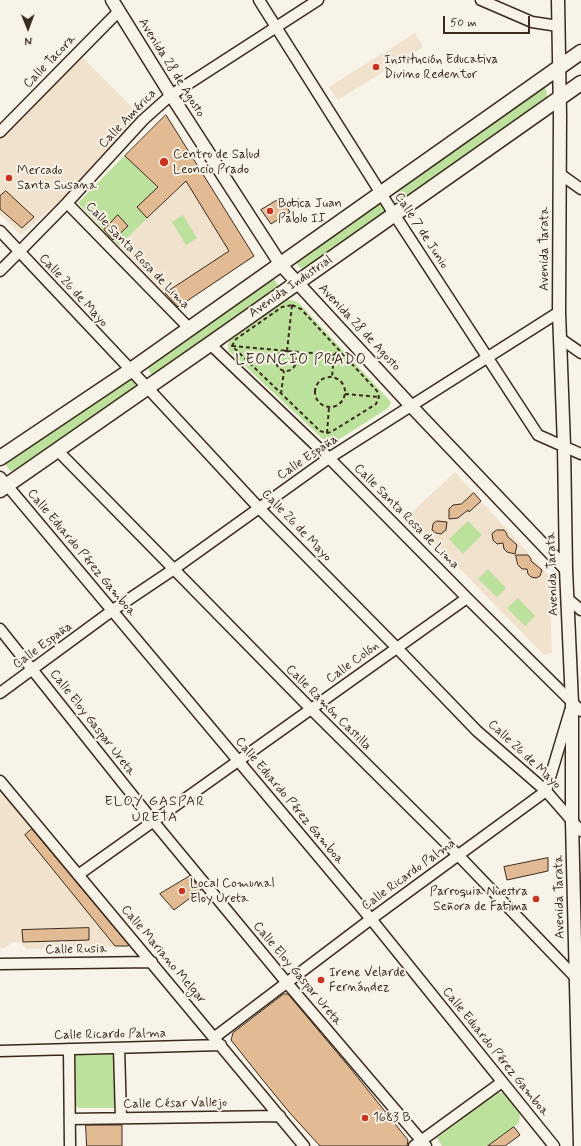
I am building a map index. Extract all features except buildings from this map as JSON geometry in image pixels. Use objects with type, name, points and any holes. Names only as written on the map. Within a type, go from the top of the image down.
[{"type":"main road","name":"Avenida Industrial","points":[[0,458],[131,370],[581,52]]},
{"type":"main road","name":"Avenida Industrial","points":[[2,484],[58,450],[148,388],[581,82]]},
{"type":"street","name":"Avenida 28 de Agosto","points":[[112,0],[171,95],[281,265],[412,407],[566,569]]},
{"type":"street","name":"Calle 7 de Junio","points":[[259,0],[394,214],[538,435],[581,454]]},
{"type":"street","name":"Calle América","points":[[0,270],[67,203],[143,120],[171,95],[318,0]]},
{"type":"street","points":[[481,0],[532,22],[558,26]]},
{"type":"street","name":"Avenida Tarata","points":[[558,0],[560,98],[559,312],[564,446],[566,569],[577,707],[572,822],[578,980],[580,1146]]},
{"type":"street","name":"Calle Tacora","points":[[0,132],[119,10]]},
{"type":"street","points":[[560,174],[581,189]]},
{"type":"street","name":"Calle Santa Rosa de Lima","points":[[67,203],[189,328]]},
{"type":"street","name":"Calle 26 de Mayo","points":[[0,231],[148,388],[258,508],[477,731],[546,791],[581,831]]},
{"type":"street","name":"Calle España","points":[[0,693],[113,610],[174,569],[329,458],[412,407],[487,357],[559,312]]},
{"type":"street","points":[[561,339],[581,353]]},
{"type":"street","name":"Calle Santa Rosa de Lima","points":[[210,344],[329,458],[466,598],[577,707]]},
{"type":"street","name":"Calle Ramón Castilla","points":[[58,450],[311,709],[458,855],[578,980]]},
{"type":"street","name":"Calle Eduardo Pérez Gamboa","points":[[2,484],[113,610],[371,919],[554,1146]]},
{"type":"street","name":"Calle Colón","points":[[78,874],[466,598]]},
{"type":"street","points":[[568,599],[581,610]]},
{"type":"street","name":"Calle Eloy Gaspar Ureta","points":[[0,629],[153,821],[420,1144]]},
{"type":"street","points":[[546,791],[577,707]]},
{"type":"street","name":"Calle Mariano Melgar","points":[[0,781],[304,1146]]},
{"type":"street","name":"Calle Ricardo Palma","points":[[0,1051],[120,1048],[218,1041],[287,983],[371,919],[546,791]]},
{"type":"street","name":"Calle Rusia","points":[[0,964],[152,962]]},
{"type":"street","points":[[120,1048],[121,1118]]},
{"type":"street","points":[[68,1049],[70,1146]]},
{"type":"street","points":[[420,1144],[502,1082]]},
{"type":"street","name":"Calle César Vallejo","points":[[70,1119],[280,1116]]},
{"type":"path","points":[[292,305],[301,309],[377,391],[379,397],[376,404],[332,432],[326,433],[320,431],[232,346],[236,339],[282,307],[292,305]]},
{"type":"path","points":[[287,351],[292,305]]},
{"type":"path","points":[[232,346],[334,355]]},
{"type":"path","points":[[332,377],[334,355],[339,350]]},
{"type":"path","points":[[287,351],[295,357],[296,363],[293,369],[284,371],[278,368],[276,361],[278,355],[287,351]]},
{"type":"path","points":[[281,394],[284,371]]},
{"type":"path","points":[[327,377],[332,377],[337,378],[343,385],[345,394],[341,402],[337,405],[329,407],[317,400],[315,390],[319,381],[327,377]]},
{"type":"path","points":[[345,394],[379,397]]},
{"type":"path","points":[[326,433],[329,407]]},
{"type":"shaded area","name":"Institución Educativa Divino Redentor","points":[[415,33],[423,47],[338,100],[329,87]]},
{"type":"shaded area","points":[[82,57],[139,114],[64,197],[21,235],[0,214],[0,139]]},
{"type":"shaded area","points":[[200,168],[254,256],[178,307],[119,246]]},
{"type":"shaded area","points":[[455,472],[549,576],[552,653],[544,655],[408,516]]},
{"type":"shaded area","points":[[0,782],[132,940],[128,946],[26,949],[21,943],[12,942],[5,948],[0,948]]},
{"type":"green space","points":[[545,88],[547,97],[404,199],[400,198],[396,193],[397,189],[540,89]]},
{"type":"green space","points":[[125,155],[169,197],[119,246],[78,203]]},
{"type":"green space","points":[[378,202],[383,203],[387,208],[385,212],[305,269],[300,268],[297,264],[297,260]]},
{"type":"green space","points":[[183,215],[197,238],[186,245],[172,222]]},
{"type":"green space","points":[[274,279],[278,285],[276,290],[155,375],[151,374],[148,369],[149,365],[270,280]]},
{"type":"green space","name":"LEONCIO PRADO","points":[[287,300],[298,302],[391,402],[388,408],[332,444],[326,442],[229,351],[229,341]]},
{"type":"green space","points":[[127,378],[132,379],[135,384],[133,391],[15,470],[10,471],[6,465],[8,461]]},
{"type":"green space","points":[[468,521],[482,535],[463,554],[449,539]]},
{"type":"green space","points":[[488,569],[506,588],[497,597],[478,579]]},
{"type":"green space","points":[[518,598],[535,616],[525,626],[507,608]]},
{"type":"green space","points":[[110,1051],[116,1057],[117,1105],[115,1108],[79,1108],[75,1105],[74,1055],[78,1052]]},
{"type":"green space","points":[[496,1093],[503,1093],[520,1112],[519,1123],[488,1146],[442,1146],[437,1138]]},
{"type":"place","name":"Institución Educativa Divino Redentor","points":[[376,67]]},
{"type":"place","name":"Centro de Salud Leoncio Prado","points":[[164,162]]},
{"type":"place","name":"Mercado Santa Susana","points":[[9,178]]},
{"type":"place","name":"Botica Juan Pablo II","points":[[270,211]]},
{"type":"place","name":"Local Comunal Eloy Ureta","points":[[182,891]]},
{"type":"place","name":"Parroquia Nuestra Señora de Fatima","points":[[536,899]]},
{"type":"place","name":"Irene Velarde Fernández","points":[[321,980]]},
{"type":"place","name":"1683 B","points":[[365,1118]]},
{"type":"district","name":"LEONCIO PRADO","points":[[301,361]]},
{"type":"district","name":"ELOY GASPAR URETA","points":[[155,810]]}]
